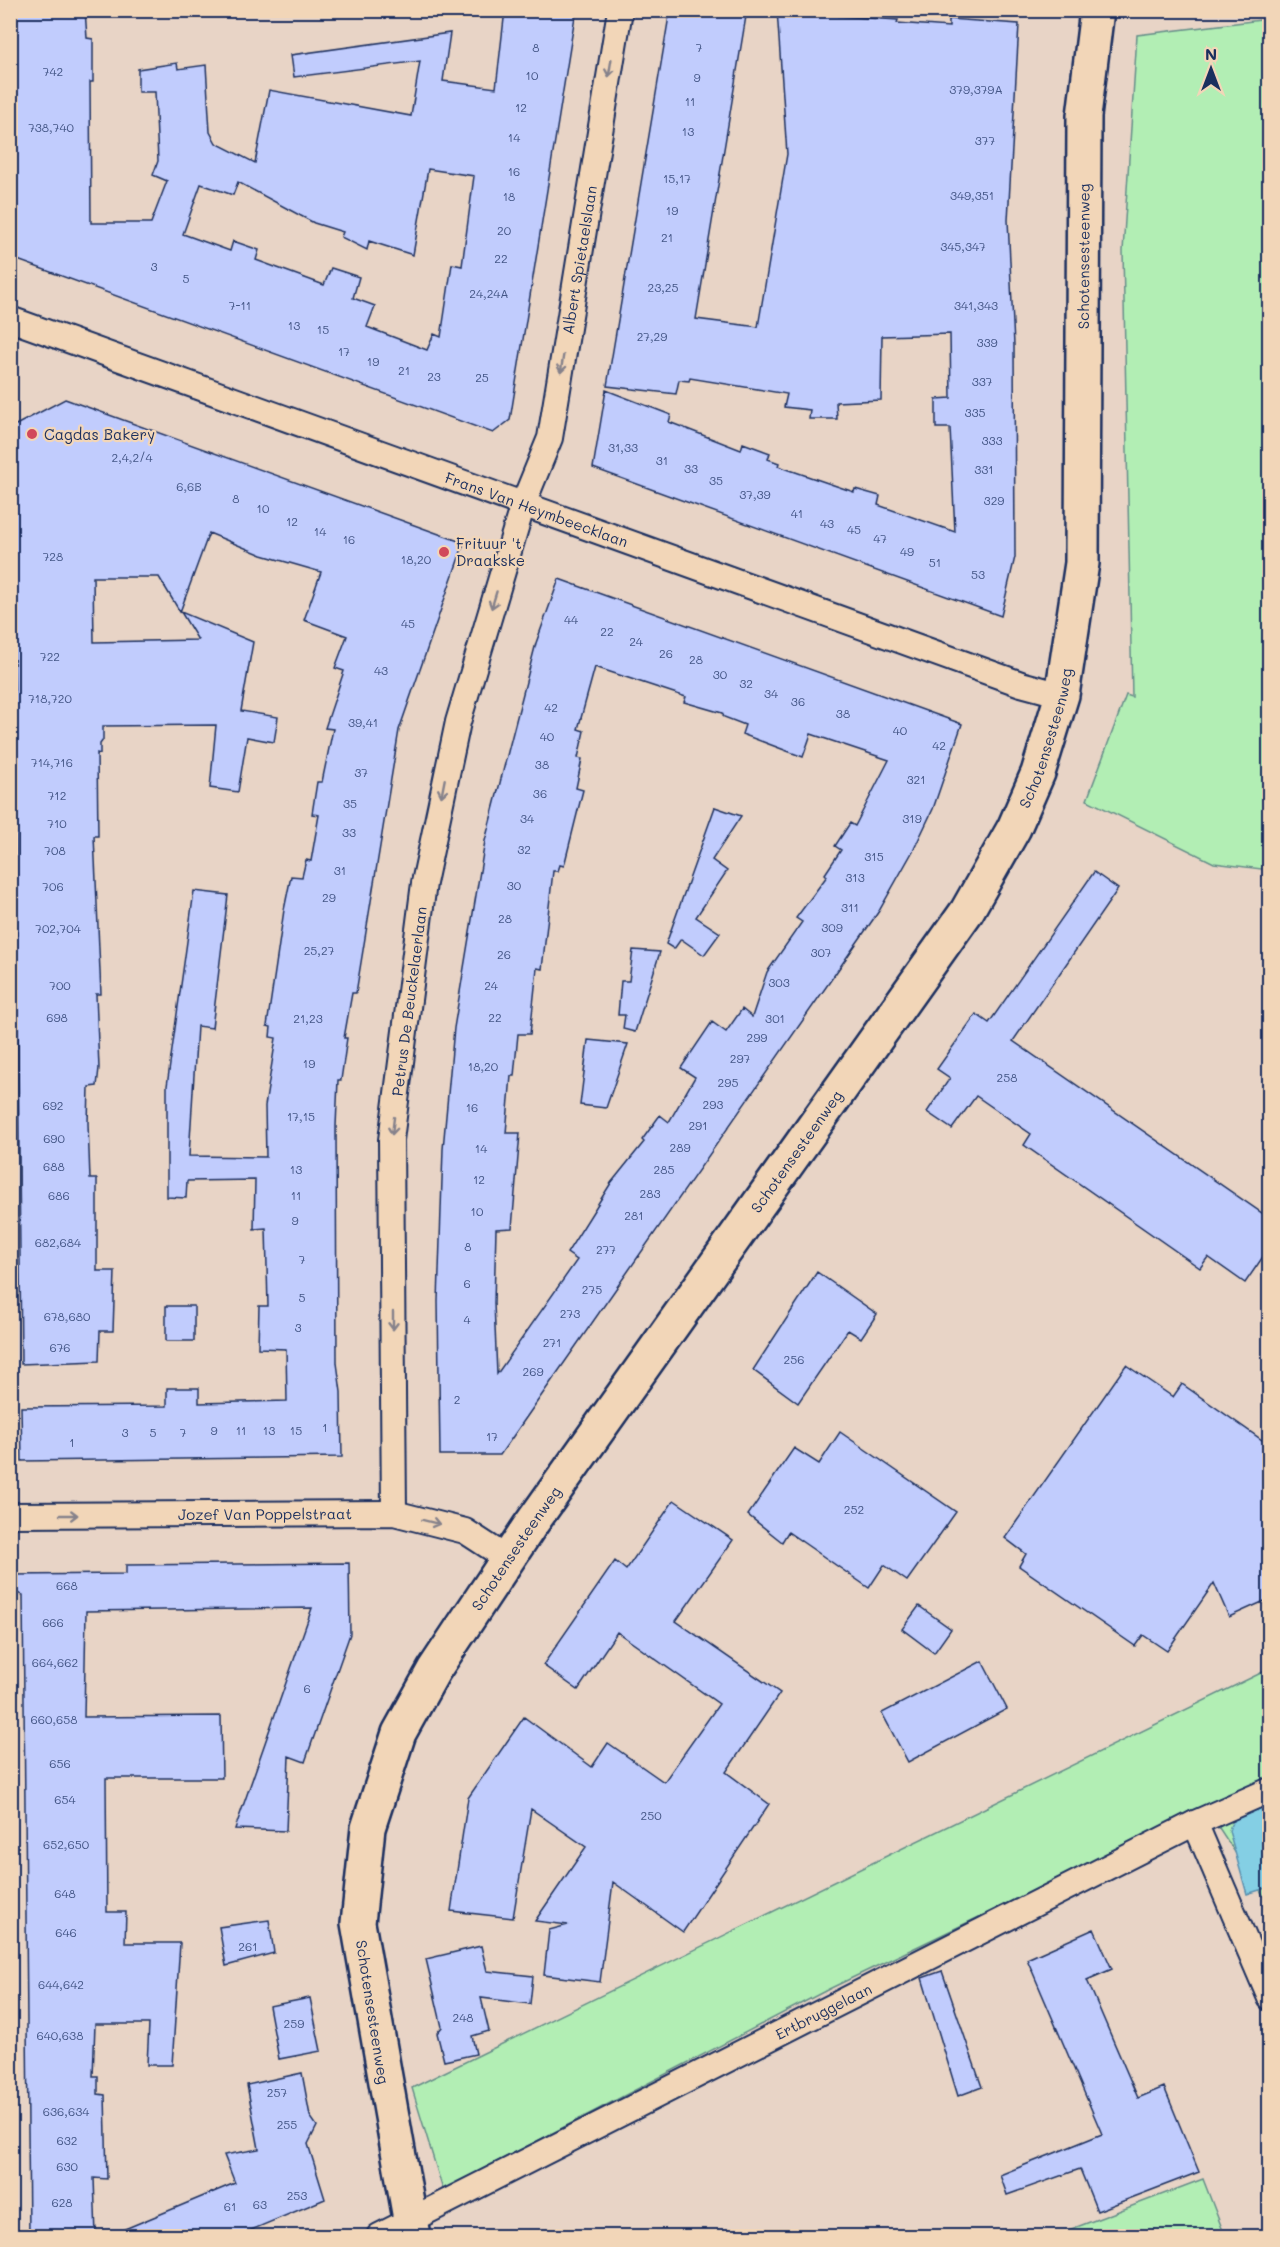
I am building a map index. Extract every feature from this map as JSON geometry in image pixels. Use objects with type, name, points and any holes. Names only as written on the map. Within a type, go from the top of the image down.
[{"type":"street","name":"Albert Spietaelslaan","points":[[523,504],[550,438],[620,10]]},
{"type":"street","name":"Schotensesteenweg","points":[[411,2230],[358,1923],[368,1828],[399,1733],[434,1670],[508,1559],[967,911],[1014,828],[1038,773],[1062,694],[1082,563],[1084,116],[1097,10]]},
{"type":"street","name":"Frans Van Heymbeecklaan","points":[[10,320],[1021,684],[1062,694]]},
{"type":"street","name":"Petrus De Beuckelaerlaan","points":[[394,1513],[391,1140],[424,882],[458,722],[523,504]]},
{"type":"street","name":"Jozef Van Poppelstraat","points":[[10,1515],[394,1513],[465,1531],[508,1559]]},
{"type":"street","name":"Ertbruggelaan","points":[[379,2236],[411,2230],[1196,1823],[1269,1790]]},
{"type":"street","points":[[1196,1823],[1269,1998]]},
{"type":"green space","points":[[1270,19],[1269,870],[1214,863],[1087,800],[1126,695],[1132,697],[1123,251],[1137,35]]},
{"type":"green space","points":[[1269,1669],[1269,1904],[1206,1808],[829,1989],[443,2190],[412,2088]]},
{"type":"green space","points":[[1203,2179],[1225,2236],[1053,2236]]},
{"type":"water","points":[[1269,1802],[1267,1848],[1269,1887],[1247,1894],[1229,1831],[1234,1819],[1239,1815]]},
{"type":"building","points":[[10,10],[85,10],[87,38],[93,39],[93,82],[90,82],[91,223],[151,223],[167,181],[153,175],[158,161],[155,92],[138,92],[138,69],[177,63],[178,69],[206,65],[210,132],[216,143],[255,163],[269,90],[411,116],[420,61],[294,77],[291,55],[450,33],[443,81],[496,88],[505,10],[576,10],[510,420],[493,433],[12,258]],"holes":[[[428,169],[474,176],[462,266],[452,264],[441,337],[434,334],[427,350],[367,327],[375,306],[353,298],[359,277],[331,268],[324,285],[256,260],[259,250],[233,241],[230,251],[183,234],[201,184],[233,195],[238,182],[314,223],[343,232],[341,237],[367,250],[369,241],[413,255]]]},
{"type":"building","points":[[670,10],[747,10],[696,319],[758,327],[787,154],[777,10],[840,10],[839,16],[898,20],[897,23],[949,27],[949,19],[1019,24],[1008,220],[1014,345],[1015,557],[1001,616],[593,468],[606,390],[671,415],[669,422],[741,450],[743,443],[770,453],[768,459],[779,463],[778,466],[854,492],[855,489],[880,496],[878,505],[955,532],[950,428],[936,428],[936,399],[951,398],[950,334],[882,336],[881,400],[836,402],[837,419],[809,419],[810,410],[784,407],[787,394],[690,378],[689,381],[679,380],[676,394],[607,386]]},
{"type":"building","points":[[65,399],[464,543],[399,730],[356,993],[352,993],[344,1038],[347,1038],[341,1080],[338,1080],[336,1126],[337,1363],[341,1392],[342,1457],[22,1461],[21,1407],[167,1406],[167,1388],[199,1388],[199,1403],[287,1401],[286,1349],[258,1348],[259,1306],[268,1306],[266,1228],[254,1229],[255,1180],[187,1181],[186,1198],[167,1197],[167,1086],[194,891],[228,895],[212,1028],[197,1026],[189,1156],[266,1157],[265,1106],[276,1038],[270,1037],[271,1027],[267,1026],[284,910],[291,876],[302,877],[306,860],[311,861],[319,815],[312,814],[317,782],[322,782],[333,729],[325,728],[344,671],[335,668],[347,636],[304,620],[321,572],[262,555],[209,533],[180,612],[159,577],[93,577],[94,642],[198,640],[181,612],[253,642],[241,711],[278,717],[274,742],[247,737],[238,792],[210,788],[216,725],[103,726],[100,754],[97,753],[98,836],[94,836],[101,994],[96,994],[99,1068],[97,1086],[89,1087],[88,1123],[90,1179],[97,1179],[97,1271],[115,1271],[113,1331],[100,1331],[99,1361],[21,1364],[12,427]]},
{"type":"building","points":[[559,579],[962,724],[933,809],[914,849],[879,911],[500,1455],[440,1455],[438,1301],[443,1149],[454,1028],[485,841],[536,643]],"holes":[[[595,667],[686,697],[684,702],[722,713],[724,717],[745,725],[742,734],[803,757],[811,734],[889,760],[855,826],[850,823],[835,846],[841,850],[825,874],[827,876],[796,918],[802,922],[767,972],[752,1017],[742,1009],[726,1032],[712,1022],[681,1068],[695,1077],[669,1122],[660,1115],[642,1140],[644,1142],[611,1183],[567,1253],[577,1260],[497,1374],[494,1303],[496,1229],[512,1228],[520,1133],[506,1133],[511,1076],[514,1076],[518,1034],[530,1034],[537,968],[542,969],[553,871],[558,871],[560,865],[564,866],[583,790],[576,788],[582,759],[578,758],[584,731],[578,729]]]},
{"type":"building","points":[[715,807],[741,816],[712,860],[727,871],[696,917],[720,933],[704,955],[681,939],[674,949],[666,944]]},
{"type":"building","points":[[1094,872],[1118,889],[1013,1041],[1269,1218],[1269,1248],[1245,1283],[1208,1257],[1200,1268],[1024,1145],[1031,1134],[976,1096],[952,1129],[927,1112],[950,1078],[937,1069],[976,1014],[989,1023]]},
{"type":"building","points":[[633,950],[660,952],[635,1032],[623,1029],[625,1015],[618,1015],[621,981],[629,981]]},
{"type":"building","points":[[588,1040],[628,1044],[606,1108],[580,1105]]},
{"type":"building","points":[[817,1272],[877,1314],[861,1338],[848,1330],[798,1403],[753,1370]]},
{"type":"building","points":[[166,1306],[194,1306],[194,1341],[166,1341]]},
{"type":"building","points":[[1126,1365],[1173,1397],[1182,1384],[1269,1445],[1269,1599],[1229,1617],[1214,1583],[1167,1651],[1143,1635],[1135,1646],[1019,1566],[1026,1554],[1005,1538]]},
{"type":"building","points":[[840,1432],[956,1512],[907,1581],[884,1565],[869,1588],[788,1532],[782,1542],[748,1515],[794,1448],[819,1464]]},
{"type":"building","points":[[674,1500],[733,1540],[676,1621],[780,1693],[726,1772],[769,1804],[683,1932],[613,1882],[600,1982],[544,1975],[549,1930],[568,1925],[535,1921],[586,1847],[531,1809],[513,1918],[451,1911],[468,1798],[524,1717],[592,1767],[608,1743],[664,1782],[719,1704],[617,1632],[578,1690],[543,1665],[615,1561],[626,1570]]},
{"type":"building","points":[[349,1563],[350,1634],[305,1762],[289,1756],[286,1831],[235,1829],[312,1608],[86,1611],[84,1717],[221,1716],[222,1778],[106,1778],[107,1912],[126,1912],[125,1943],[180,1943],[172,2065],[147,2065],[149,2024],[95,2024],[93,2076],[98,2076],[98,2094],[105,2095],[107,2179],[94,2178],[96,2236],[29,2236],[23,1595],[10,1591],[10,1575],[126,1574],[126,1565]]},
{"type":"building","points":[[919,1606],[951,1629],[934,1653],[902,1629]]},
{"type":"building","points":[[982,1661],[1007,1709],[908,1762],[882,1713]]},
{"type":"building","points":[[269,1920],[274,1953],[226,1966],[219,1927]]},
{"type":"building","points":[[1094,1929],[1112,1969],[1087,1980],[1138,2098],[1164,2087],[1199,2172],[1097,2211],[1080,2169],[1007,2195],[1000,2175],[1102,2134],[1027,1959]]},
{"type":"building","points":[[481,1946],[487,1971],[533,1976],[530,2004],[481,1998],[489,2031],[472,2036],[476,2054],[444,2061],[437,2033],[442,2027],[426,1959]]},
{"type":"building","points":[[942,1971],[982,2087],[958,2096],[922,1978]]},
{"type":"building","points":[[310,1998],[321,2051],[279,2059],[269,2006]]},
{"type":"building","points":[[302,2073],[310,2116],[317,2126],[308,2144],[325,2199],[237,2236],[108,2236],[235,2183],[224,2155],[259,2149],[247,2085]]},
{"type":"place","name":"Cagdas Bakery","points":[[32,434]]},
{"type":"place","name":"Frituur 't Draakske","points":[[444,552]]}]
